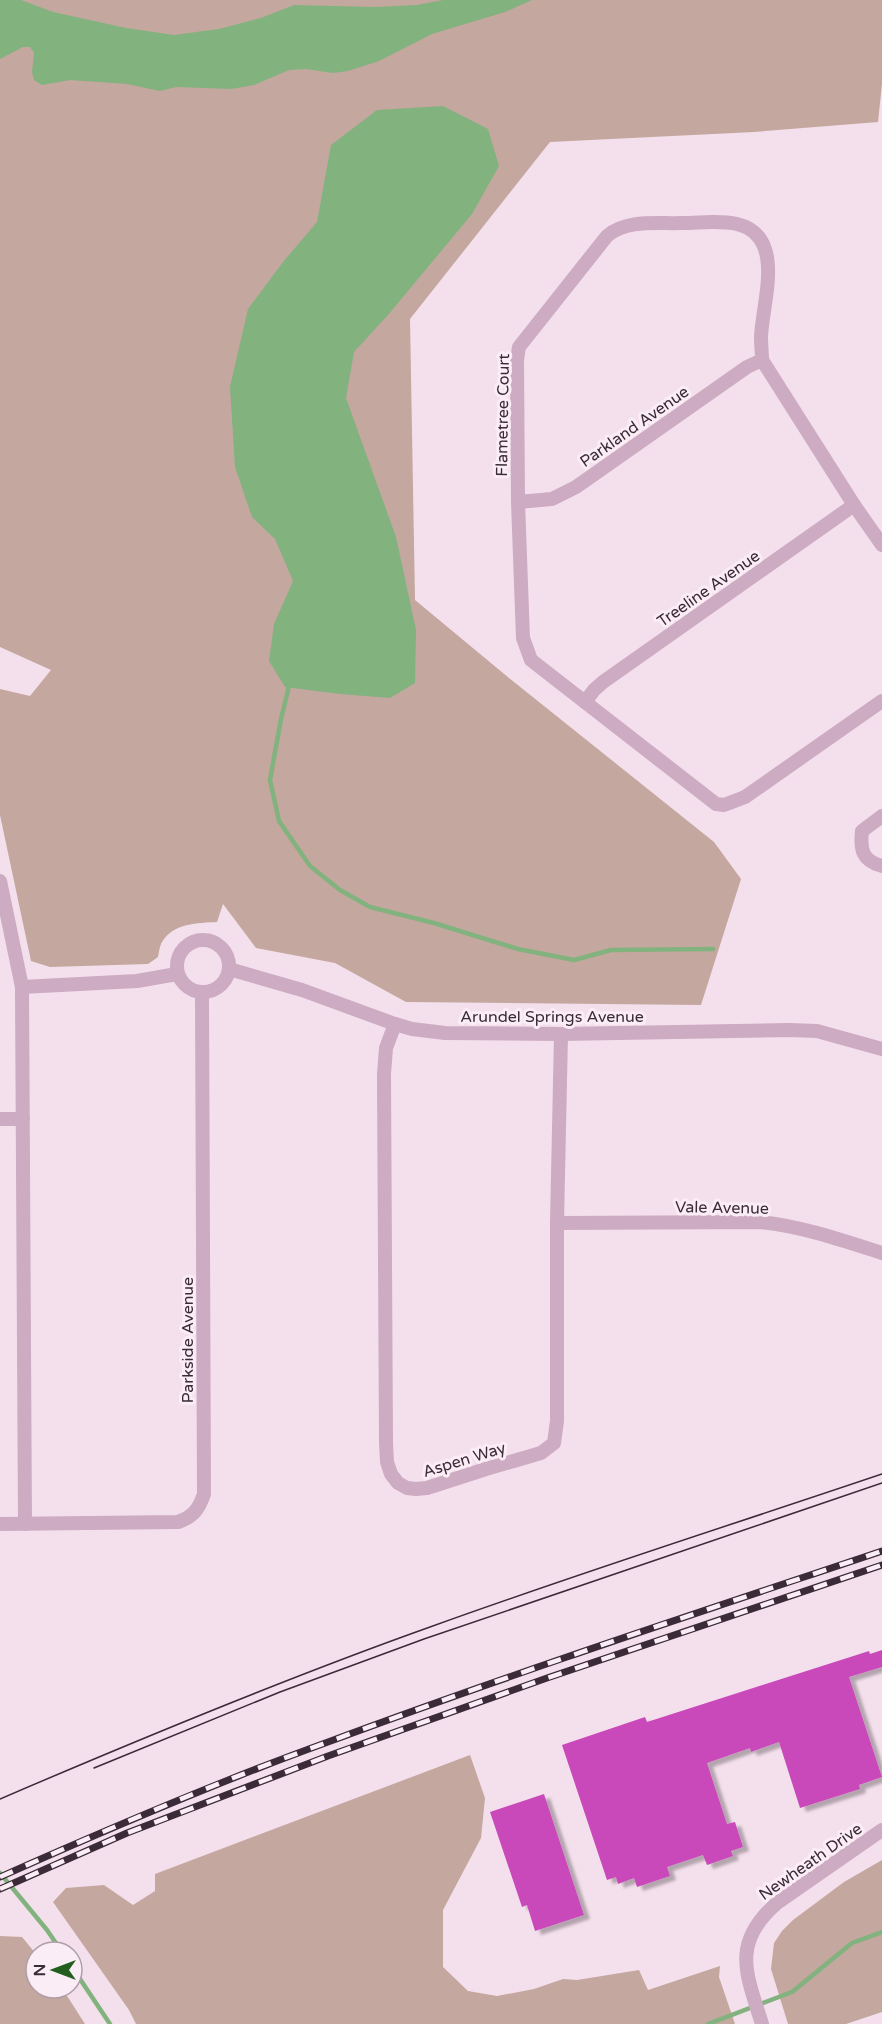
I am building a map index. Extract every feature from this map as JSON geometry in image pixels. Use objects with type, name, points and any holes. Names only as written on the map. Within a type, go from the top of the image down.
[{"type":"street","name":"Flametree Court","points":[[762,360],[761,337],[768,258],[765,246],[748,228],[722,222],[639,224],[615,229],[600,245],[519,347],[517,360],[518,502],[523,638],[531,660],[716,804],[724,805],[745,797],[882,701]]},
{"type":"street","name":"Parkland Avenue","points":[[518,502],[552,499],[576,487],[747,367],[762,360]]},
{"type":"street","points":[[762,360],[882,545]]},
{"type":"street","name":"Treeline Avenue","points":[[585,702],[603,682],[854,505]]},
{"type":"street","points":[[882,816],[861,831],[860,842],[862,852],[872,864],[882,866]]},
{"type":"street","points":[[0,881],[22,987],[26,1524],[0,1524]]},
{"type":"street","points":[[196,940],[213,941],[226,953],[229,969],[226,978],[212,991],[202,992],[187,987],[177,974],[176,965],[182,949],[196,940]]},
{"type":"street","name":"Arundel Springs Avenue","points":[[229,969],[302,990],[412,1029],[445,1033],[561,1034],[818,1031],[882,1049]]},
{"type":"street","points":[[22,987],[137,981],[177,974]]},
{"type":"street","name":"Parkside Avenue","points":[[26,1524],[178,1522],[187,1519],[201,1505],[204,1494],[202,992]]},
{"type":"street","name":"Aspen Way","points":[[395,1024],[386,1048],[384,1074],[386,1443],[387,1462],[391,1474],[398,1483],[406,1488],[417,1489],[428,1488],[542,1454],[554,1443],[558,1421],[557,1223],[561,1034]]},
{"type":"street","points":[[0,1119],[23,1119]]},
{"type":"street","name":"Vale Avenue","points":[[557,1223],[759,1222],[782,1224],[882,1253]]},
{"type":"street","name":"Newheath Drive","points":[[762,2024],[745,1963],[752,1931],[762,1916],[777,1903],[882,1830]]},
{"type":"shaded area","points":[[0,0],[882,0],[882,84],[878,122],[754,132],[550,142],[410,319],[415,600],[714,842],[741,879],[701,1005],[406,1002],[335,963],[256,948],[223,904],[217,922],[186,925],[173,931],[162,942],[158,957],[148,964],[50,967],[31,961],[0,815],[0,689],[30,696],[51,670],[0,647]]},
{"type":"shaded area","points":[[0,0],[21,0],[53,12],[126,28],[174,35],[219,29],[261,18],[294,5],[375,7],[417,5],[443,0],[532,0],[505,12],[432,34],[379,61],[348,71],[333,73],[306,69],[289,70],[254,85],[231,89],[176,87],[160,91],[127,84],[70,80],[42,85],[34,80],[32,72],[34,53],[30,47],[23,47],[0,59]]},
{"type":"shaded area","points":[[443,106],[488,129],[499,166],[472,214],[354,352],[346,398],[396,537],[416,630],[415,683],[390,698],[285,687],[269,661],[274,624],[293,581],[275,539],[252,517],[235,467],[230,387],[248,309],[317,222],[331,145],[377,110]]},
{"type":"shaded area","points":[[470,1755],[485,1798],[481,1838],[443,1910],[443,1967],[468,1991],[497,1996],[534,1989],[563,1979],[577,1980],[639,1970],[648,1990],[720,1966],[719,1977],[735,2024],[136,2024],[129,2010],[84,1946],[84,1940],[80,1940],[53,1902],[66,1888],[104,1885],[133,1905],[155,1891],[155,1874]]},
{"type":"shaded area","points":[[882,1860],[882,2012],[846,2024],[788,2024],[771,1969],[774,1943],[793,1920],[844,1882]]},
{"type":"shaded area","points":[[0,1936],[22,1937],[24,1940],[24,2000],[70,2000],[85,2024],[0,2024]]},
{"type":"building","points":[[882,1650],[882,1667],[849,1677],[882,1777],[859,1785],[860,1789],[800,1808],[779,1742],[751,1752],[750,1748],[707,1763],[727,1824],[735,1822],[743,1847],[731,1851],[733,1856],[707,1865],[703,1855],[667,1867],[670,1876],[637,1887],[634,1878],[618,1884],[616,1877],[607,1880],[562,1745],[645,1717],[647,1722],[869,1651],[870,1654]]},
{"type":"building","points":[[544,1794],[584,1915],[535,1931],[527,1905],[522,1907],[490,1812]]},
{"type":"waterway","points":[[290,682],[270,780],[279,821],[310,866],[340,890],[370,907],[434,923],[518,949],[574,960],[611,950],[713,949]]},
{"type":"waterway","points":[[0,1873],[54,1940]]},
{"type":"waterway","points":[[708,2024],[792,1992],[852,1943],[882,1932]]},
{"type":"waterway","points":[[84,1985],[110,2024]]},
{"type":"tram line","points":[[0,1799],[214,1710],[375,1647],[542,1587],[882,1474]]},
{"type":"tram line","points":[[94,1768],[280,1692],[424,1639],[882,1483]]},
{"type":"railway","points":[[0,1877],[163,1806],[286,1757],[535,1668],[882,1551]]},
{"type":"railway","points":[[0,1889],[127,1833],[328,1756],[547,1678],[882,1565]]}]
